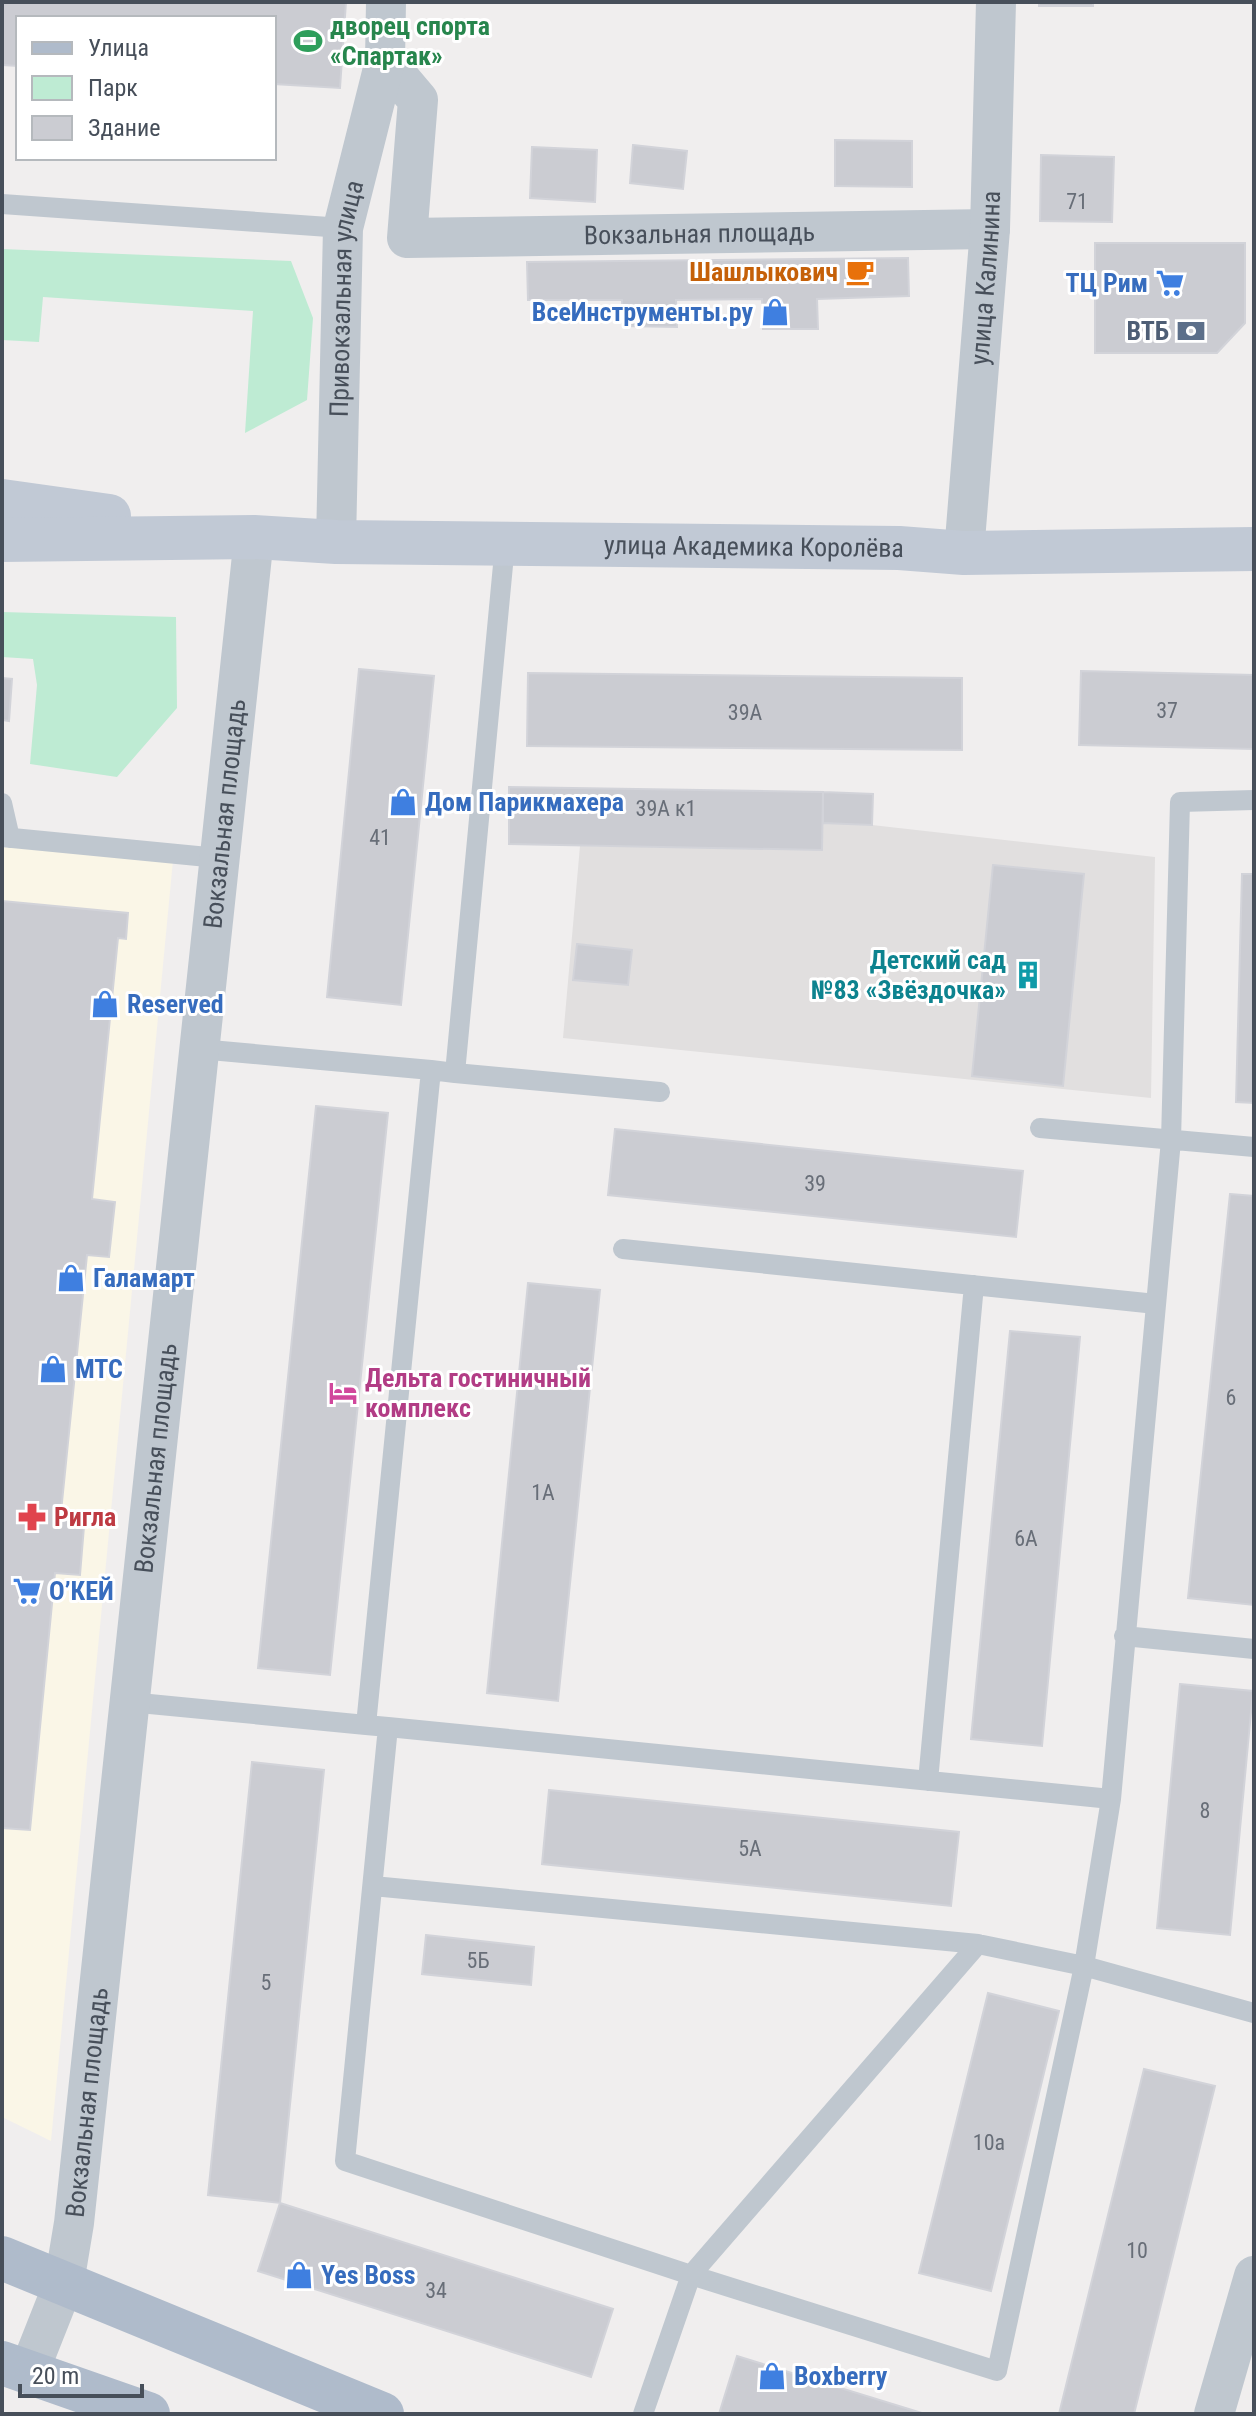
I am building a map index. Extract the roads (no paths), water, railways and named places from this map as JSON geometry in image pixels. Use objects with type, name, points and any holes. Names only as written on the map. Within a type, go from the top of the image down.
[{"type":"main road","points":[[2,501],[254,537]]},
{"type":"main road","name":"улица Академика Королёва","points":[[254,537],[336,542],[899,548],[964,553],[1254,549]]},
{"type":"main road","points":[[2,540],[254,537]]},
{"type":"main road","points":[[2,2258],[382,2414]]},
{"type":"main road","points":[[15,2368],[148,2414]]},
{"type":"street","name":"Привокзальная улица","points":[[336,542],[343,228],[385,61],[386,2]]},
{"type":"street","name":"улица Калинина","points":[[964,553],[990,229],[996,2]]},
{"type":"street","name":"Вокзальная площадь","points":[[385,61],[418,100],[407,238],[990,229]]},
{"type":"street","name":"Вокзальная площадь","points":[[15,2368],[64,2283],[76,2207],[254,537]]},
{"type":"street","points":[[1214,2414],[1254,2276]]},
{"type":"lane","points":[[2,204],[343,228]]},
{"type":"lane","points":[[455,1073],[505,544]]},
{"type":"lane","points":[[388,1727],[345,2161],[691,2275],[997,2371],[1084,1966],[1111,1799],[1171,1140],[1180,802],[1254,800]]},
{"type":"lane","points":[[2,803],[6,837],[218,858]]},
{"type":"lane","points":[[199,1049],[660,1092]]},
{"type":"lane","points":[[366,1725],[431,1070]]},
{"type":"lane","points":[[1040,1128],[1254,1147]]},
{"type":"lane","points":[[623,1249],[1156,1304]]},
{"type":"lane","points":[[928,1781],[974,1285]]},
{"type":"lane","points":[[1124,1636],[1254,1649]]},
{"type":"lane","points":[[129,1702],[1111,1799]]},
{"type":"lane","points":[[373,1886],[978,1944],[1084,1966],[1254,2013]]},
{"type":"lane","points":[[643,2414],[691,2275],[978,1944]]},
{"type":"place","name":"дворец спорта «Спартак»","points":[[308,41]]},
{"type":"place","name":"Шашлыкович","points":[[860,272]]},
{"type":"place","name":"ТЦ Рим","points":[[1170,283]]},
{"type":"place","name":"ВсеИнструменты.ру","points":[[775,312]]},
{"type":"place","name":"ВТБ","points":[[1191,331]]},
{"type":"place","name":"Дом Парикмахера","points":[[403,802]]},
{"type":"place","name":"Детский сад №83 «Звёздочка»","points":[[1028,975]]},
{"type":"place","name":"Reserved","points":[[105,1004]]},
{"type":"place","name":"Галамарт","points":[[71,1278]]},
{"type":"place","name":"МТС","points":[[53,1369]]},
{"type":"place","name":"Дельта гостиничный комплекс","points":[[343,1393]]},
{"type":"place","name":"Ригла","points":[[32,1517]]},
{"type":"place","name":"О’КЕЙ","points":[[27,1591]]},
{"type":"place","name":"Yes Boss","points":[[299,2275]]},
{"type":"place","name":"Boxberry","points":[[772,2376]]}]
